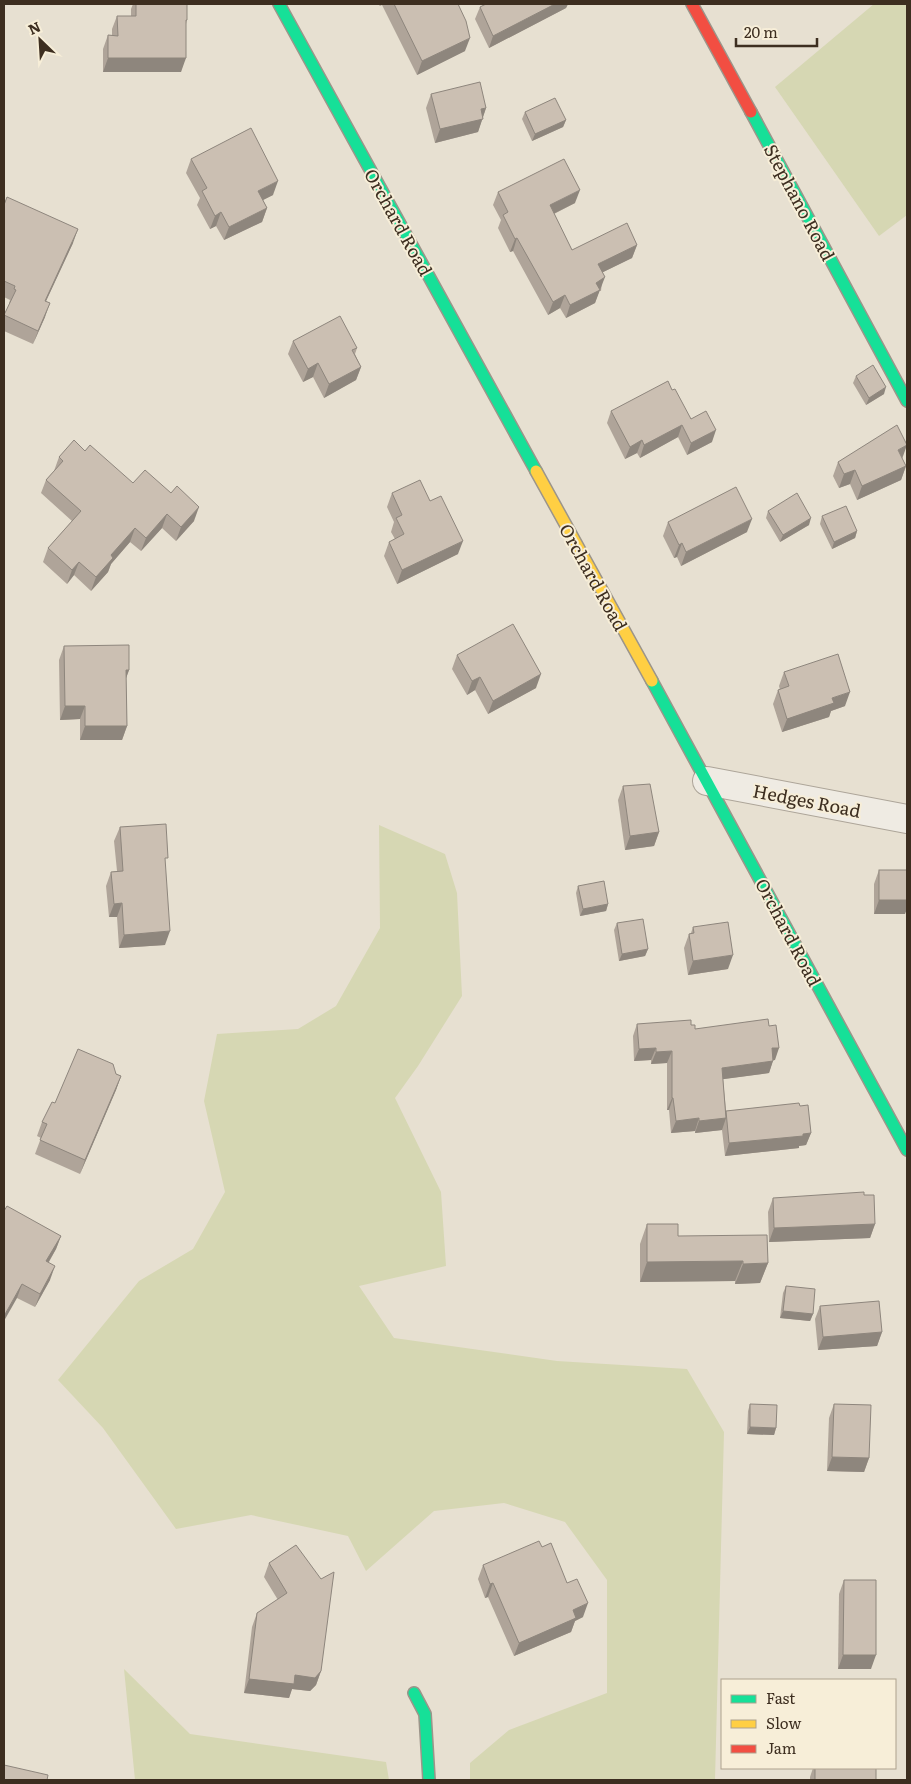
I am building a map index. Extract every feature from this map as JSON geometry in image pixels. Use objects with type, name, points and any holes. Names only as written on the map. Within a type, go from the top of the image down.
[{"type":"street","name":"Orchard Road","points":[[279,4],[707,781],[907,1150]]},
{"type":"street","name":"Stephano Road","points":[[692,4],[907,401]]},
{"type":"street","name":"Hedges Road","points":[[707,781],[907,819]]},
{"type":"street","points":[[414,1693],[425,1714],[429,1780]]},
{"type":"green space","points":[[874,4],[907,4],[907,215],[879,236],[775,87]]},
{"type":"green space","points":[[379,825],[445,854],[457,893],[462,996],[418,1066],[395,1098],[441,1192],[446,1266],[359,1286],[394,1338],[557,1361],[687,1369],[724,1432],[715,1780],[470,1780],[470,1763],[509,1730],[607,1693],[607,1580],[565,1522],[504,1503],[434,1511],[366,1571],[348,1536],[251,1515],[176,1529],[103,1428],[58,1380],[139,1281],[193,1249],[225,1192],[204,1101],[217,1034],[298,1029],[336,1006],[380,928]]},
{"type":"green space","points":[[124,1669],[190,1734],[386,1762],[389,1780],[135,1780]]},
{"type":"building","points":[[136,4],[187,4],[186,58],[108,58],[108,35],[118,36],[117,16],[136,16]]},
{"type":"building","points":[[394,4],[458,4],[466,21],[470,38],[422,61]]},
{"type":"building","points":[[486,4],[555,4],[493,36],[480,7]]},
{"type":"building","points":[[480,82],[486,108],[481,109],[483,119],[440,129],[431,94]]},
{"type":"building","points":[[555,98],[566,120],[535,134],[525,112]]},
{"type":"building","points":[[251,128],[278,181],[258,191],[267,208],[229,227],[221,212],[215,216],[202,191],[207,188],[191,159]]},
{"type":"building","points":[[564,159],[580,190],[550,205],[572,250],[627,223],[637,245],[598,264],[605,277],[596,283],[600,290],[570,305],[565,295],[553,302],[517,238],[515,239],[503,215],[508,212],[498,192]]},
{"type":"building","points":[[7,197],[78,229],[45,301],[50,303],[38,331],[4,315],[16,290],[14,289],[15,286],[4,281],[4,205]]},
{"type":"building","points":[[340,316],[357,348],[352,350],[361,367],[329,384],[318,363],[308,369],[293,341]]},
{"type":"building","points":[[873,365],[886,387],[869,398],[856,376]]},
{"type":"building","points":[[668,381],[672,390],[675,389],[691,419],[706,411],[716,430],[691,443],[682,425],[644,445],[642,440],[630,447],[611,411]]},
{"type":"building","points":[[897,425],[907,445],[898,450],[906,466],[862,486],[855,470],[844,474],[838,462]]},
{"type":"building","points":[[74,440],[85,451],[90,445],[133,483],[145,470],[171,493],[177,486],[199,507],[181,527],[167,514],[146,538],[135,528],[111,555],[113,558],[96,577],[79,562],[72,570],[48,548],[81,511],[46,480],[63,461],[59,457]]},
{"type":"building","points":[[420,480],[430,501],[441,496],[463,541],[402,570],[389,542],[404,534],[396,518],[402,515],[392,493]]},
{"type":"building","points":[[736,487],[752,519],[686,552],[682,543],[679,545],[668,522]]},
{"type":"building","points":[[797,493],[811,518],[783,535],[768,511]]},
{"type":"building","points":[[846,506],[857,531],[834,542],[822,516]]},
{"type":"building","points":[[513,624],[541,674],[493,701],[480,677],[472,681],[457,655]]},
{"type":"building","points":[[129,645],[129,670],[126,670],[127,726],[85,726],[85,706],[65,706],[64,646]]},
{"type":"building","points":[[838,654],[850,692],[832,698],[834,703],[787,719],[778,690],[789,686],[784,672]]},
{"type":"building","points":[[650,784],[659,832],[630,836],[623,786]]},
{"type":"building","points":[[166,824],[168,858],[165,858],[170,931],[124,935],[122,903],[114,904],[111,872],[123,871],[120,827]]},
{"type":"building","points":[[879,870],[907,870],[907,900],[879,900]]},
{"type":"building","points":[[604,881],[608,904],[583,909],[578,886]]},
{"type":"building","points":[[643,919],[648,949],[622,954],[617,923]]},
{"type":"building","points":[[728,922],[733,955],[693,961],[689,934],[694,933],[693,927]]},
{"type":"building","points":[[768,1019],[769,1026],[776,1025],[779,1048],[772,1048],[773,1061],[722,1068],[726,1118],[699,1121],[699,1118],[676,1121],[672,1098],[672,1051],[656,1052],[656,1048],[639,1049],[637,1024],[691,1020],[691,1025],[695,1025],[695,1029]]},
{"type":"building","points":[[78,1049],[113,1064],[116,1074],[121,1076],[85,1160],[40,1140],[47,1124],[42,1122],[52,1102],[55,1103]]},
{"type":"building","points":[[799,1103],[800,1106],[808,1105],[811,1133],[803,1134],[803,1136],[729,1143],[726,1111]]},
{"type":"building","points":[[864,1192],[864,1195],[874,1195],[875,1224],[774,1228],[773,1198]]},
{"type":"building","points":[[7,1206],[61,1236],[46,1261],[55,1266],[40,1294],[22,1284],[4,1316],[4,1211]]},
{"type":"building","points":[[647,1224],[678,1224],[678,1236],[767,1235],[768,1263],[743,1264],[743,1261],[647,1262]]},
{"type":"building","points":[[786,1286],[815,1289],[813,1314],[783,1311]]},
{"type":"building","points":[[879,1301],[882,1332],[823,1337],[820,1306]]},
{"type":"building","points":[[750,1404],[777,1405],[776,1428],[750,1427]]},
{"type":"building","points":[[834,1404],[871,1405],[869,1458],[832,1457]]},
{"type":"building","points":[[539,1541],[542,1547],[551,1543],[567,1583],[577,1579],[588,1603],[573,1610],[576,1618],[519,1643],[493,1583],[490,1584],[483,1565]]},
{"type":"building","points":[[296,1545],[321,1579],[334,1572],[321,1671],[315,1678],[295,1675],[294,1684],[249,1679],[257,1613],[287,1593],[269,1563]]},
{"type":"building","points":[[844,1580],[876,1580],[876,1655],[843,1655]]},
{"type":"building","points":[[4,1765],[48,1775],[47,1780],[4,1780]]},
{"type":"building","points":[[815,1769],[876,1769],[876,1780],[815,1780]]},
{"type":"traffic: fast","points":[[279,4],[536,471]]},
{"type":"traffic: fast","points":[[751,112],[907,401]]},
{"type":"traffic: fast","points":[[652,681],[907,1150]]},
{"type":"traffic: fast","points":[[414,1693],[425,1714],[429,1780]]},
{"type":"traffic: slow","points":[[536,471],[652,681]]},
{"type":"traffic: jam","points":[[692,4],[751,112]]}]
